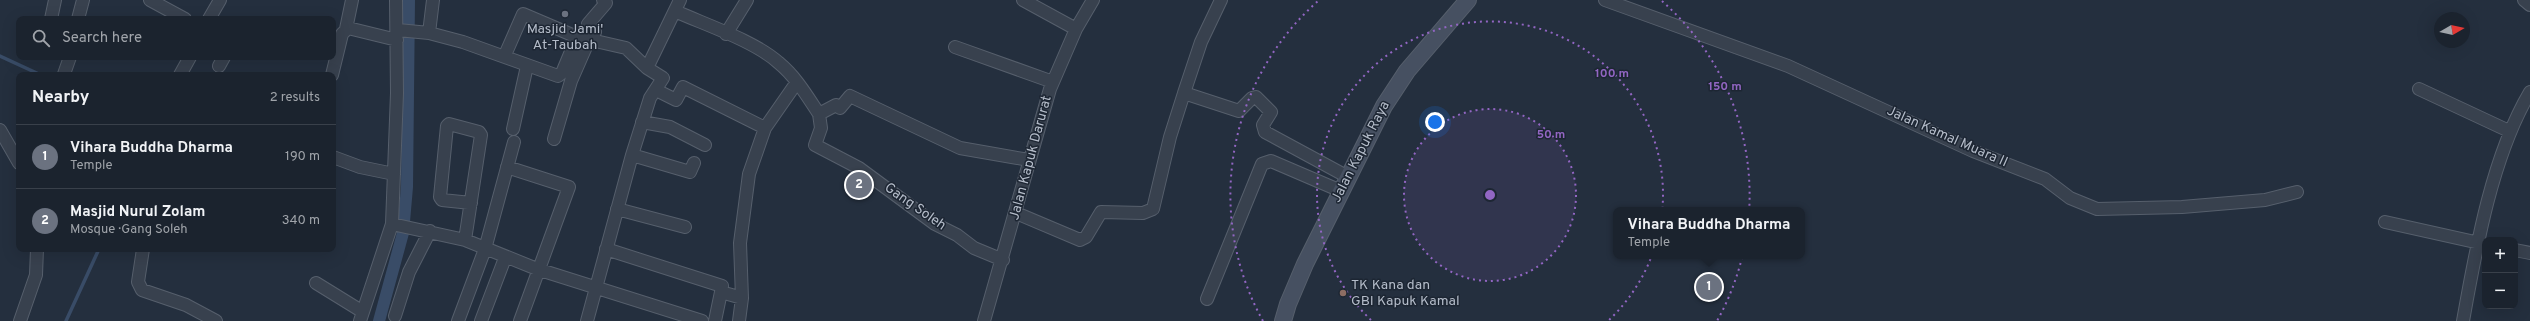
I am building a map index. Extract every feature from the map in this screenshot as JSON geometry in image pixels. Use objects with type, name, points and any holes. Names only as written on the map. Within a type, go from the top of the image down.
[{"type":"main road","name":"Jalan Kapuk Raya","points":[[1283,321],[1288,304],[1305,264],[1344,184],[1393,91],[1407,71],[1468,0]]},
{"type":"street","points":[[52,16],[55,0]]},
{"type":"street","points":[[79,16],[83,0]]},
{"type":"street","points":[[150,0],[179,16]]},
{"type":"street","points":[[211,16],[220,0]]},
{"type":"street","points":[[336,48],[346,29],[352,0]]},
{"type":"street","points":[[316,283],[361,317],[396,225],[394,174],[401,33],[396,0]]},
{"type":"street","points":[[427,33],[433,0]]},
{"type":"street","points":[[346,29],[354,28],[401,33],[427,33],[505,55],[527,66],[558,76],[562,74],[586,39],[595,32],[588,24],[606,3],[603,0]]},
{"type":"street","points":[[726,34],[747,0]]},
{"type":"street","points":[[1023,0],[1076,29]]},
{"type":"street","name":"Jalan Kapuk Darurat","points":[[984,321],[1003,260],[1029,160],[1053,82],[1076,29],[1093,0]]},
{"type":"street","points":[[1016,213],[1080,240],[1086,237],[1101,212],[1143,213],[1153,209],[1170,137],[1184,93],[1201,42],[1221,0]]},
{"type":"street","name":"Jalan Kamal Muara II","points":[[1605,0],[1788,66],[1973,151],[2045,179],[2070,198],[2097,209],[2190,207],[2265,200],[2297,192]]},
{"type":"street","points":[[2524,0],[2530,5]]},
{"type":"street","points":[[647,68],[677,6],[726,34],[760,50],[779,62],[797,82],[818,114],[836,105],[840,108],[850,96],[960,148],[1029,160]]},
{"type":"street","points":[[505,55],[523,14],[586,39],[626,48],[647,68],[662,76],[656,90],[650,98],[632,154],[617,209],[616,220],[606,249],[587,321]]},
{"type":"street","points":[[554,139],[571,81],[586,39]]},
{"type":"street","points":[[955,47],[1053,82]]},
{"type":"street","points":[[65,72],[69,60]]},
{"type":"street","points":[[182,72],[188,60]]},
{"type":"street","points":[[332,72],[334,60]]},
{"type":"street","points":[[513,129],[527,66]]},
{"type":"street","points":[[739,321],[742,298],[740,243],[749,174],[765,128],[797,82]]},
{"type":"street","points":[[656,90],[676,100],[683,87],[765,128]]},
{"type":"street","points":[[2420,89],[2509,131]]},
{"type":"street","points":[[1184,93],[1239,111],[1252,98],[1256,97],[1272,112],[1263,125],[1265,132],[1344,184]]},
{"type":"street","points":[[2463,321],[2509,131],[2529,96]]},
{"type":"street","name":"Gang Soleh","points":[[818,114],[821,128],[815,146],[859,168],[935,224],[957,235],[974,248],[1003,260]]},
{"type":"street","points":[[642,122],[670,127],[705,145]]},
{"type":"street","points":[[465,240],[471,203],[481,135],[479,132],[449,124],[447,126],[440,197],[442,200],[471,203]]},
{"type":"street","points":[[0,130],[16,152]]},
{"type":"street","points":[[458,321],[485,249],[514,142]]},
{"type":"street","points":[[632,154],[690,172],[694,163]]},
{"type":"street","points":[[336,158],[360,167],[394,174]]},
{"type":"street","points":[[1207,299],[1262,164],[1271,161],[1344,184]]},
{"type":"street","points":[[507,167],[569,187],[537,269],[520,321]]},
{"type":"street","points":[[617,209],[685,227]]},
{"type":"street","points":[[2385,222],[2481,243]]},
{"type":"street","points":[[396,225],[465,240],[505,258],[537,269],[702,321]]},
{"type":"street","points":[[395,316],[409,272],[428,231]]},
{"type":"street","points":[[606,249],[722,286],[715,321]]},
{"type":"street","points":[[2518,251],[2530,253]]},
{"type":"street","points":[[20,321],[36,274],[37,252]]},
{"type":"street","points":[[143,252],[138,282],[142,290],[186,305],[216,321]]},
{"type":"street","points":[[481,321],[505,258]]},
{"type":"street","points":[[721,292],[742,298]]},
{"type":"waterway","points":[[379,321],[403,233],[407,187],[409,0]]},
{"type":"waterway","points":[[0,56],[35,72]]},
{"type":"waterway","points":[[66,321],[98,252]]},
{"type":"place","name":"Masjid Jami' At-Taubah","points":[[565,14]]},
{"type":"place","name":"Masjid Nurul Zolam","points":[[859,185]]},
{"type":"place","name":"Vihara Buddha Dharma","points":[[1709,287]]},
{"type":"place","name":"TK Kana dan GBI Kapuk Kamal","points":[[1343,293]]}]
